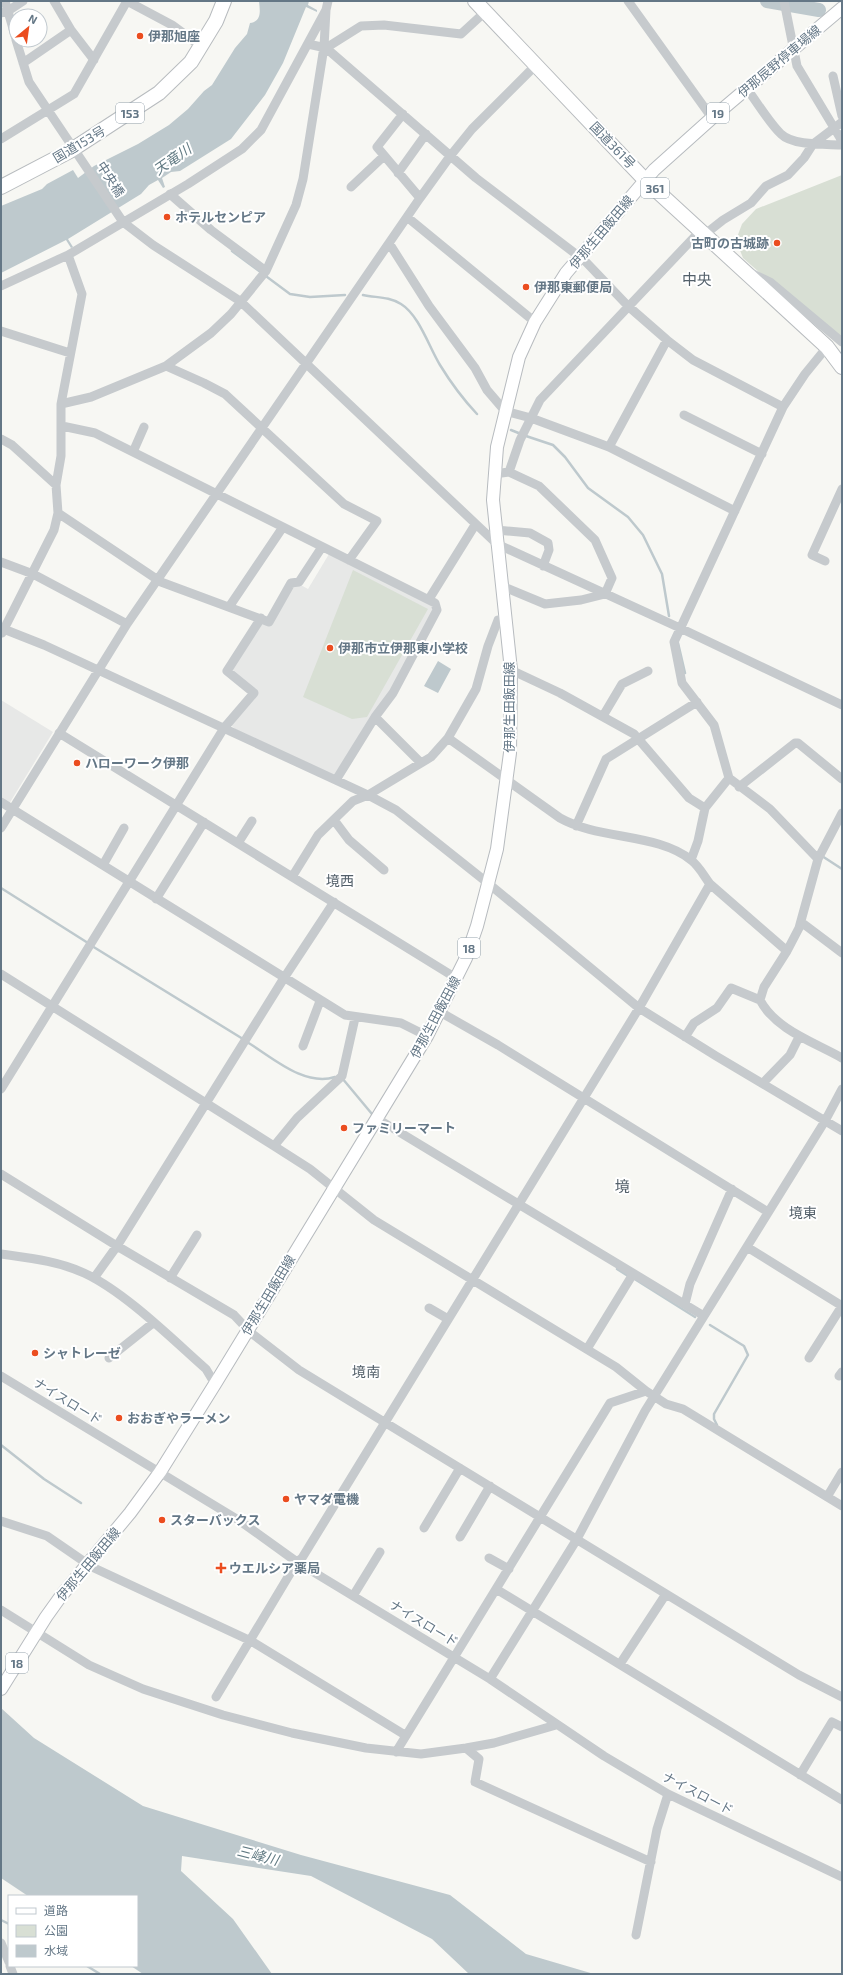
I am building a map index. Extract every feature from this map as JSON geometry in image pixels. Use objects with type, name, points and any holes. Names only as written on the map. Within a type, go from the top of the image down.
[{"type":"highway","name":"国道153号","points":[[1,187],[76,151],[159,92],[180,73],[202,46],[216,21],[224,1]]},
{"type":"highway","name":"国道361号","points":[[475,1],[645,180],[702,233],[746,271],[827,347],[842,367]]},
{"type":"main road","name":"伊那辰野停車場線","points":[[645,180],[712,118],[842,8]]},
{"type":"main road","name":"伊那生田飯田線","points":[[1,1689],[57,1601],[130,1513],[160,1472],[427,1036],[456,978],[477,926],[489,884],[497,849],[507,779],[511,710],[511,670],[493,500],[494,474],[505,411],[519,357],[535,322],[578,257],[645,180]]},
{"type":"street","name":"中央橋","points":[[5,1],[5,12]]},
{"type":"street","points":[[5,12],[23,1]]},
{"type":"street","points":[[66,1],[56,4],[71,30],[94,60]]},
{"type":"street","points":[[1,139],[74,94],[127,1],[172,25],[202,46]]},
{"type":"street","points":[[628,1],[712,118]]},
{"type":"street","points":[[784,4],[797,66],[842,142]]},
{"type":"street","points":[[1,286],[68,255],[122,220],[170,194],[224,161],[252,140],[262,130],[276,105],[327,5]]},
{"type":"street","points":[[61,404],[91,397],[166,366],[211,333],[231,314],[240,301],[266,271],[296,205],[303,179],[325,48],[327,5]]},
{"type":"street","points":[[325,48],[361,26],[384,25],[461,34],[485,12]]},
{"type":"street","points":[[23,63],[71,30]]},
{"type":"street","points":[[308,44],[325,48],[476,178],[584,261],[628,306],[667,340],[693,360],[783,408]]},
{"type":"street","name":"中央橋","points":[[19,48],[29,82],[122,220],[153,245],[240,301],[474,524],[497,544],[680,628],[842,705]]},
{"type":"street","points":[[1,828],[127,624],[218,494],[420,198],[451,155],[486,114],[536,64]]},
{"type":"street","points":[[833,76],[842,116]]},
{"type":"street","points":[[747,89],[781,135],[791,140],[813,144],[842,145]]},
{"type":"street","points":[[403,114],[377,147],[420,198]]},
{"type":"street","points":[[509,472],[523,434],[540,400],[628,306],[702,233],[751,204],[766,186],[788,175],[804,158],[813,144],[842,122]]},
{"type":"street","points":[[398,173],[426,134]]},
{"type":"street","points":[[351,187],[384,156]]},
{"type":"street","points":[[170,194],[211,230],[266,271]]},
{"type":"street","points":[[407,217],[535,322]]},
{"type":"street","points":[[389,243],[429,306],[475,368],[487,390],[505,411],[531,418],[609,447],[736,512]]},
{"type":"street","points":[[68,255],[82,294],[61,404],[61,456],[56,485],[58,513],[54,530],[33,574],[2,631],[44,645],[336,780],[396,810],[489,884],[638,1008],[842,1131]]},
{"type":"street","points":[[746,271],[770,282],[842,342]]},
{"type":"street","points":[[1,331],[70,353]]},
{"type":"street","points":[[609,447],[667,340]]},
{"type":"street","points":[[820,856],[770,809],[741,785],[729,778],[714,725],[682,683],[674,642],[736,512],[783,408],[805,374],[827,347]]},
{"type":"street","points":[[166,366],[204,383],[224,394],[344,504],[377,521],[349,560]]},
{"type":"street","points":[[684,415],[762,454]]},
{"type":"street","points":[[62,426],[95,433],[435,603],[437,610],[393,693],[375,717],[336,780]]},
{"type":"street","points":[[133,452],[144,427]]},
{"type":"street","points":[[1,439],[12,444],[56,485]]},
{"type":"street","points":[[494,474],[509,472],[539,486],[596,540],[612,578],[605,594],[581,600],[545,604],[502,586]]},
{"type":"street","points":[[825,561],[812,555],[842,489]]},
{"type":"street","points":[[58,513],[158,580],[269,622],[292,583],[299,582],[322,547]]},
{"type":"street","points":[[429,599],[474,524]]},
{"type":"street","points":[[229,607],[283,527]]},
{"type":"street","points":[[496,530],[530,533],[548,543],[549,550],[543,566]]},
{"type":"street","points":[[1,562],[33,574],[127,624]]},
{"type":"street","points":[[1,1089],[178,806],[224,728],[254,693],[227,671],[261,618]]},
{"type":"street","points":[[292,876],[318,835],[353,801],[368,795],[430,757],[448,738],[476,689],[488,646],[498,620],[505,620]]},
{"type":"street","points":[[511,670],[560,693],[634,734],[689,798],[705,808]]},
{"type":"street","points":[[603,716],[622,684],[648,671]]},
{"type":"street","points":[[576,826],[606,759],[637,738],[697,702]]},
{"type":"street","points":[[375,717],[420,762]]},
{"type":"street","points":[[59,734],[292,876],[413,953],[456,978]]},
{"type":"street","points":[[448,738],[560,818],[576,826],[660,845],[675,850],[691,860],[710,884],[787,951]]},
{"type":"street","points":[[741,785],[795,743],[798,743],[842,779]]},
{"type":"street","points":[[691,860],[698,841],[705,808],[729,778]]},
{"type":"street","points":[[1,802],[320,1001],[345,1015],[355,1018],[400,1023],[427,1036]]},
{"type":"street","points":[[760,1000],[764,987],[787,951],[800,922],[820,856],[842,813]]},
{"type":"street","points":[[334,820],[349,840],[384,870]]},
{"type":"street","points":[[238,843],[252,821]]},
{"type":"street","points":[[156,899],[204,822]]},
{"type":"street","points":[[103,865],[124,828]]},
{"type":"street","points":[[216,1697],[251,1641],[297,1562],[302,1558],[584,1098],[710,884]]},
{"type":"street","points":[[94,1278],[117,1246],[284,978],[334,902]]},
{"type":"street","points":[[800,922],[842,953]]},
{"type":"street","points":[[1,974],[310,1169],[374,1220],[616,1367],[646,1391],[666,1404],[683,1409],[828,1495],[842,1506]]},
{"type":"street","points":[[685,1037],[694,1023],[717,1008],[731,988],[760,1000],[765,1009],[799,1037],[842,1058]]},
{"type":"street","points":[[302,1046],[320,1001]]},
{"type":"street","points":[[440,1012],[584,1098],[768,1212]]},
{"type":"street","points":[[274,1146],[302,1113],[341,1077],[355,1018]]},
{"type":"street","points":[[762,1083],[790,1055],[799,1037]]},
{"type":"street","points":[[490,1679],[577,1539],[636,1426],[825,1121],[842,1090]]},
{"type":"street","points":[[376,1118],[632,1276],[685,1304],[704,1316]]},
{"type":"street","points":[[1,1174],[117,1246],[234,1315],[248,1329],[299,1370],[799,1675],[842,1697]]},
{"type":"street","points":[[685,1304],[690,1284],[732,1189]]},
{"type":"street","points":[[170,1278],[197,1235]]},
{"type":"street","points":[[747,1247],[842,1306],[809,1358]]},
{"type":"street","points":[[1,1254],[49,1261],[84,1272],[94,1278],[115,1292],[206,1369],[215,1384]]},
{"type":"street","points":[[587,1349],[632,1276]]},
{"type":"street","points":[[429,1308],[448,1319]]},
{"type":"street","points":[[109,1358],[153,1323]]},
{"type":"street","name":"ナイスロード","points":[[1,1376],[240,1520],[297,1562],[490,1679],[604,1756],[668,1794],[842,1877]]},
{"type":"street","points":[[396,1752],[405,1735],[610,1403],[646,1391]]},
{"type":"street","points":[[424,1528],[460,1468]]},
{"type":"street","points":[[828,1495],[842,1472]]},
{"type":"street","points":[[460,1537],[490,1486]]},
{"type":"street","points":[[1,1521],[48,1536],[87,1564],[251,1641],[405,1735]]},
{"type":"street","points":[[353,1596],[380,1552]]},
{"type":"street","points":[[489,1558],[508,1569]]},
{"type":"street","points":[[496,1589],[842,1800]]},
{"type":"street","points":[[620,1664],[666,1594]]},
{"type":"street","points":[[1,1610],[35,1634],[89,1665],[143,1689],[222,1715],[268,1727],[366,1748],[421,1754],[494,1743],[556,1725]]},
{"type":"street","points":[[800,1775],[832,1722],[842,1727]]},
{"type":"street","points":[[466,1748],[479,1759],[475,1782],[651,1862]]},
{"type":"street","points":[[636,1935],[657,1829],[668,1794]]},
{"type":"street","points":[[1,1943],[8,1960]]},
{"type":"shaded area","name":"伊那市立伊那東小学校","points":[[329,554],[432,604],[435,612],[392,691],[336,776],[235,729],[231,725],[257,691],[229,669],[260,624],[271,626],[293,586],[299,584],[308,589]]},
{"type":"shaded area","points":[[1,700],[53,732],[9,804],[1,799]]},
{"type":"green space","points":[[842,175],[842,345],[743,258],[736,240],[742,224],[756,209]]},
{"type":"green space","points":[[353,570],[428,609],[367,717],[352,719],[303,697]]},
{"type":"water","name":"天竜川","points":[[259,1],[309,1],[308,5],[317,10],[317,12],[306,7],[283,63],[265,95],[231,139],[180,171],[171,172],[162,178],[165,187],[163,188],[158,180],[149,185],[141,194],[68,239],[73,247],[71,248],[66,240],[1,273],[1,206],[42,189],[47,184],[73,170],[78,178],[94,166],[138,144],[169,125],[188,109],[204,91],[212,85],[235,48],[247,34],[250,23],[257,20],[260,12]]},
{"type":"water","points":[[438,661],[451,669],[438,693],[424,686]]},
{"type":"water","name":"三峰川","points":[[1,1708],[34,1738],[143,1806],[301,1855],[450,1895],[526,1954],[594,1974],[469,1974],[432,1939],[311,1876],[182,1856],[181,1871],[233,1919],[272,1974],[143,1974],[132,1967],[138,1967],[138,1895],[26,1895],[1,1878]]},
{"type":"waterway","points":[[767,1],[819,10]]},
{"type":"waterway","points":[[232,251],[290,294],[310,297],[345,295]]},
{"type":"waterway","points":[[363,295],[396,301],[407,309],[418,323],[448,378],[477,414]]},
{"type":"waterway","points":[[511,430],[521,434]]},
{"type":"waterway","points":[[526,436],[553,445],[565,457],[588,488],[628,517],[643,535],[662,574],[669,616]]},
{"type":"waterway","points":[[678,643],[685,673]]},
{"type":"waterway","points":[[822,856],[842,869]]},
{"type":"waterway","points":[[1,888],[88,943]]},
{"type":"waterway","points":[[92,946],[243,1039]]},
{"type":"waterway","points":[[247,1042],[289,1069],[300,1074],[312,1078],[323,1079],[335,1077]]},
{"type":"waterway","points":[[342,1078],[372,1114]]},
{"type":"waterway","points":[[617,1269],[628,1276]]},
{"type":"waterway","points":[[633,1278],[695,1317]]},
{"type":"waterway","points":[[710,1325],[744,1346],[748,1355],[714,1414],[714,1419],[717,1425]]},
{"type":"waterway","points":[[1,1445],[44,1479],[81,1503]]},
{"type":"waterway","points":[[1,1920],[8,1924]]},
{"type":"waterway","points":[[89,1967],[100,1974]]},
{"type":"place","name":"伊那旭座","points":[[140,36]]},
{"type":"place","name":"ホテルセンピア","points":[[167,217]]},
{"type":"place","name":"古町の古城跡","points":[[777,243]]},
{"type":"place","name":"伊那東郵便局","points":[[526,287]]},
{"type":"place","name":"伊那市立伊那東小学校","points":[[330,648]]},
{"type":"place","name":"ハローワーク伊那","points":[[77,763]]},
{"type":"place","name":"ファミリーマート","points":[[344,1128]]},
{"type":"place","name":"シャトレーゼ","points":[[35,1353]]},
{"type":"place","name":"おおぎやラーメン","points":[[119,1418]]},
{"type":"place","name":"ヤマダ電機","points":[[286,1499]]},
{"type":"place","name":"スターバックス","points":[[162,1520]]},
{"type":"place","name":"ウエルシア薬局","points":[[221,1568]]},
{"type":"district","name":"中央","points":[[697,279]]},
{"type":"district","name":"境西","points":[[340,880]]},
{"type":"district","name":"境","points":[[622,1186]]},
{"type":"district","name":"境東","points":[[803,1212]]},
{"type":"district","name":"境南","points":[[366,1371]]}]
